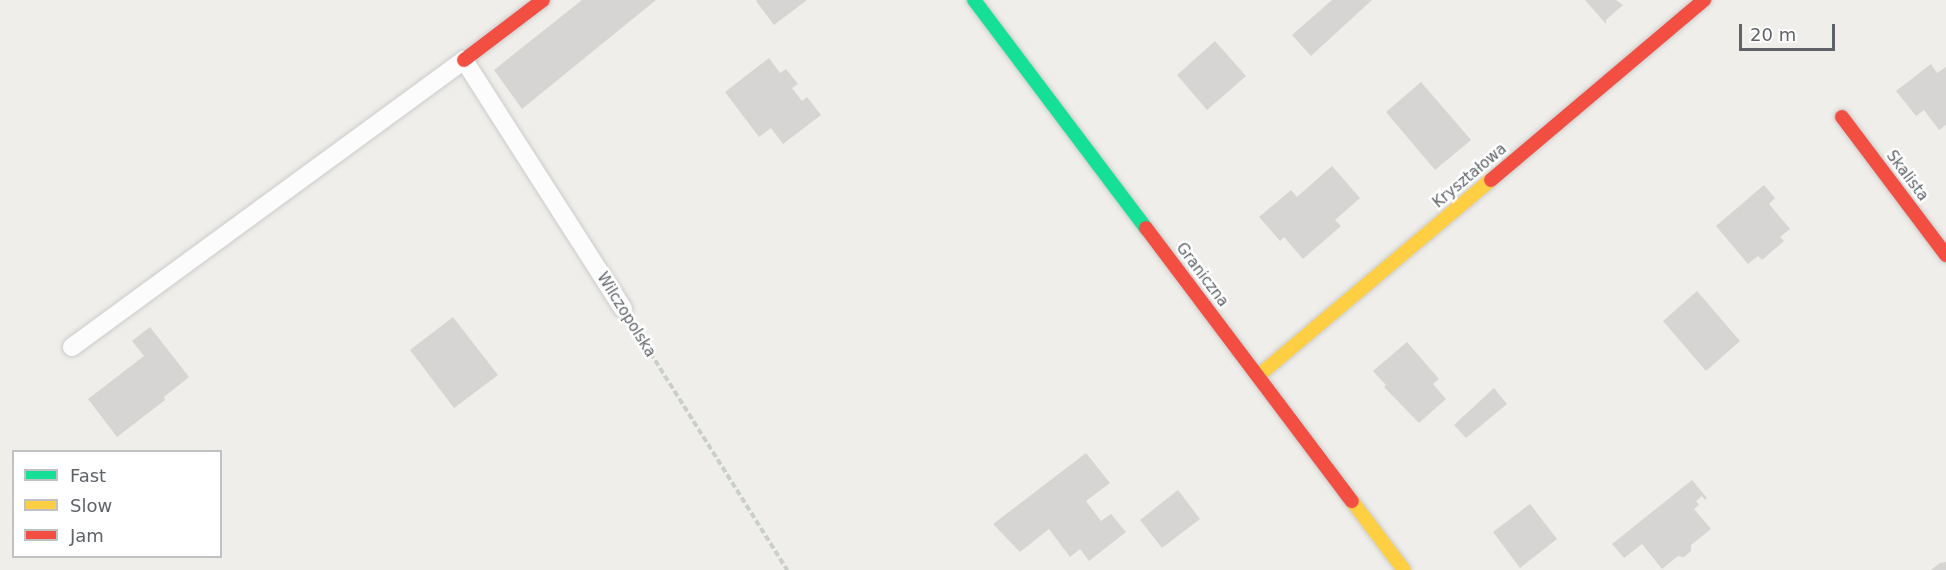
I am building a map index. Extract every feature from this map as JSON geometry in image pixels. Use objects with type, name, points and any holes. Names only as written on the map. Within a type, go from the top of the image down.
[{"type":"street","points":[[464,60],[543,0]]},
{"type":"street","name":"Graniczna","points":[[974,0],[1404,570]]},
{"type":"street","name":"Kryształowa","points":[[1258,376],[1704,0]]},
{"type":"street","name":"Skalista","points":[[1842,117],[1946,255]]},
{"type":"lane","name":"Wilczopolska","points":[[464,60],[622,309]]},
{"type":"lane","points":[[72,346],[464,60]]},
{"type":"path","name":"Wilczopolska","points":[[622,309],[788,570]]},
{"type":"building","points":[[582,0],[656,0],[522,109],[494,70]]},
{"type":"building","points":[[807,0],[774,25],[756,1]]},
{"type":"building","points":[[1332,0],[1372,0],[1311,56],[1292,35]]},
{"type":"building","points":[[1585,0],[1616,0],[1623,5],[1606,20],[1606,24]]},
{"type":"building","points":[[1215,41],[1246,76],[1207,110],[1177,75]]},
{"type":"building","points":[[769,58],[780,73],[786,69],[798,84],[792,88],[802,101],[807,97],[821,115],[783,144],[771,128],[759,137],[725,92]]},
{"type":"building","points":[[1931,64],[1937,73],[1946,67],[1946,125],[1939,130],[1924,110],[1916,116],[1896,91]]},
{"type":"building","points":[[1421,82],[1471,140],[1435,170],[1386,112]]},
{"type":"building","points":[[1332,166],[1360,198],[1335,220],[1341,226],[1303,259],[1284,237],[1280,241],[1259,217],[1291,190],[1297,197]]},
{"type":"building","points":[[1764,185],[1775,198],[1769,204],[1790,229],[1780,237],[1784,241],[1762,260],[1758,256],[1748,264],[1716,226]]},
{"type":"building","points":[[1697,291],[1740,341],[1706,371],[1663,321]]},
{"type":"building","points":[[453,317],[498,375],[454,408],[410,350]]},
{"type":"building","points":[[150,327],[189,377],[164,397],[165,400],[117,437],[88,399],[144,356],[132,341]]},
{"type":"building","points":[[1407,342],[1439,379],[1433,384],[1446,399],[1419,423],[1384,387],[1386,385],[1373,371]]},
{"type":"building","points":[[1494,388],[1507,404],[1466,438],[1454,425]]},
{"type":"building","points":[[1086,453],[1110,483],[1086,501],[1101,521],[1111,514],[1126,532],[1089,561],[1080,549],[1070,557],[1049,529],[1020,552],[993,524]]},
{"type":"building","points":[[1692,480],[1707,498],[1705,500],[1702,496],[1696,501],[1699,505],[1694,509],[1711,529],[1691,545],[1691,551],[1684,557],[1678,556],[1662,569],[1642,544],[1624,558],[1612,544]]},
{"type":"building","points":[[1178,490],[1200,519],[1162,548],[1140,520]]},
{"type":"building","points":[[1530,504],[1557,539],[1520,568],[1493,532]]},
{"type":"building","points":[[1946,562],[1946,570],[1931,570],[1940,563]]},
{"type":"traffic: fast","points":[[974,0],[1146,228]]},
{"type":"traffic: slow","points":[[1258,376],[1491,180]]},
{"type":"traffic: slow","points":[[1352,501],[1404,570]]},
{"type":"traffic: jam","points":[[464,60],[543,0]]},
{"type":"traffic: jam","points":[[1491,180],[1704,0]]},
{"type":"traffic: jam","points":[[1842,117],[1946,255]]},
{"type":"traffic: jam","points":[[1146,228],[1352,501]]}]
